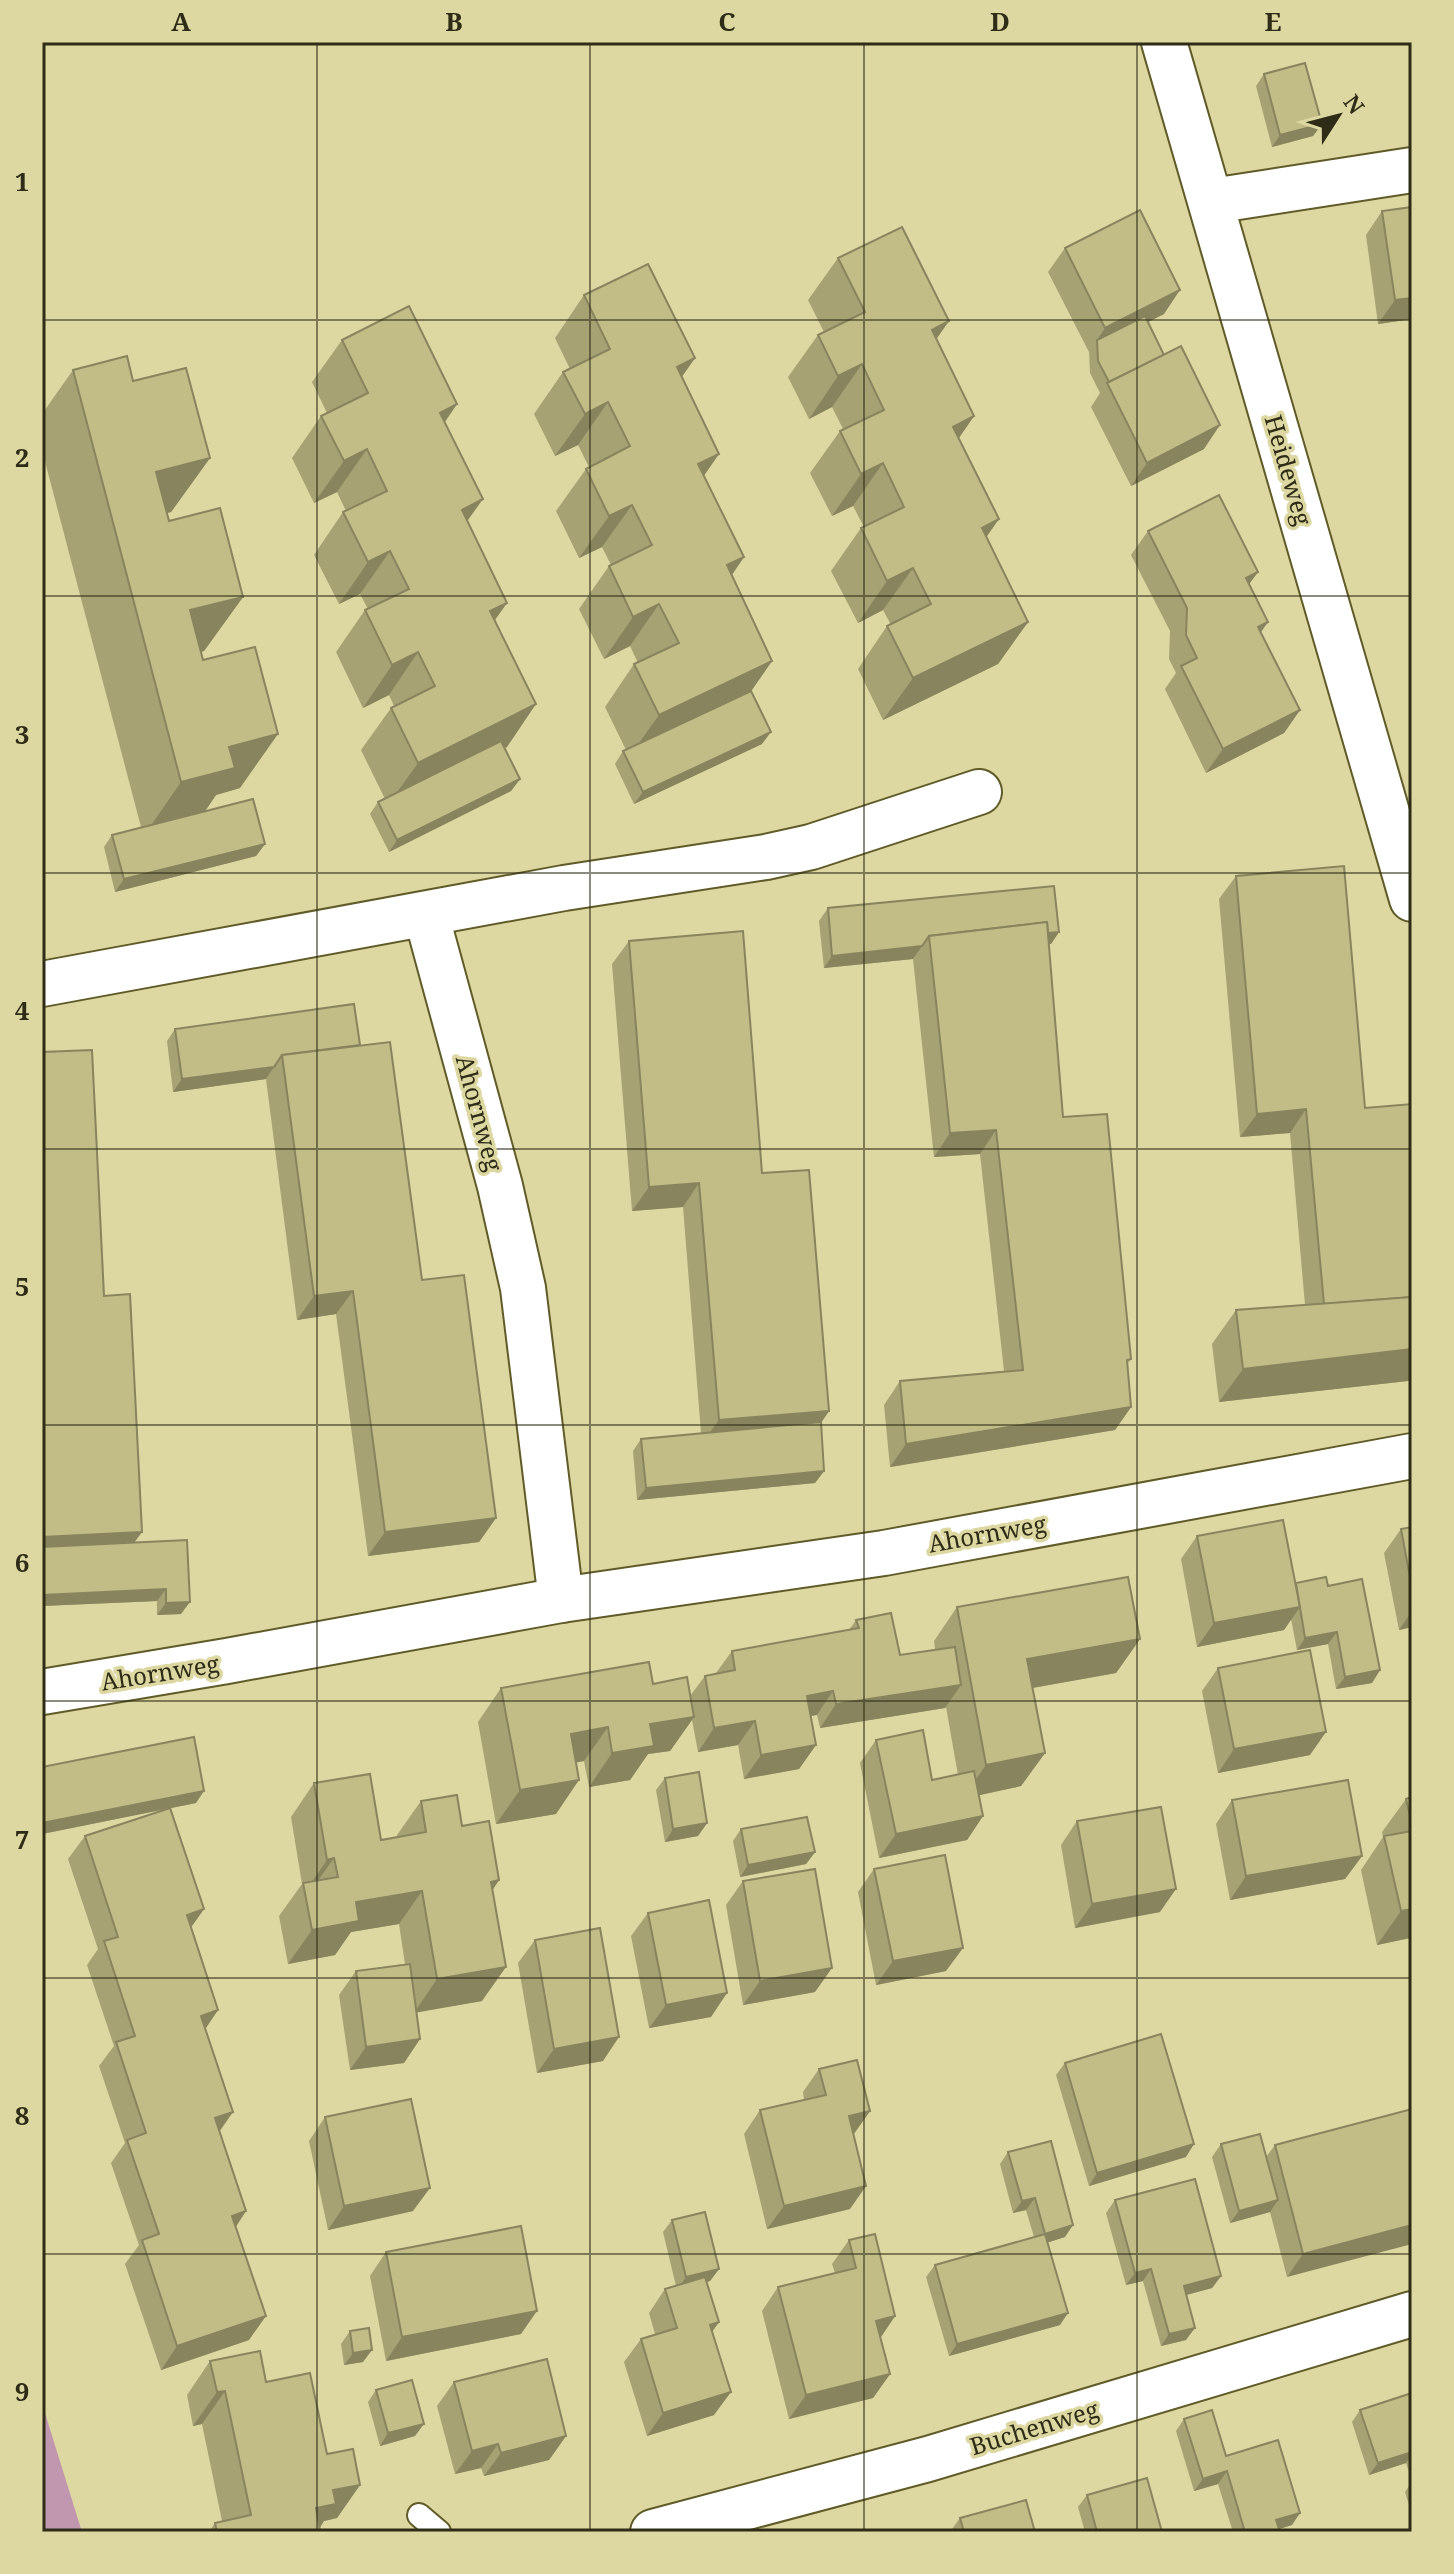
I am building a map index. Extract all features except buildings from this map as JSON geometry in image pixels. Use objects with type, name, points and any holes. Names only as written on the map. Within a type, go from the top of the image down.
[{"type":"street","name":"Heideweg","points":[[1164,42],[1412,899]]},
{"type":"street","points":[[1212,201],[1412,170]]},
{"type":"street","points":[[42,984],[564,888],[766,857],[811,847],[979,792]]},
{"type":"street","name":"Ahornweg","points":[[426,914],[500,1186],[523,1288],[561,1600]]},
{"type":"street","name":"Ahornweg","points":[[42,1692],[561,1600],[884,1553],[1412,1456]]},
{"type":"street","name":"Buchenweg","points":[[653,2532],[928,2459],[1412,2314]]},
{"type":"lane","points":[[419,2515],[439,2532]]},
{"type":"shaded area","points":[[44,2410],[82,2532],[42,2532]]}]
